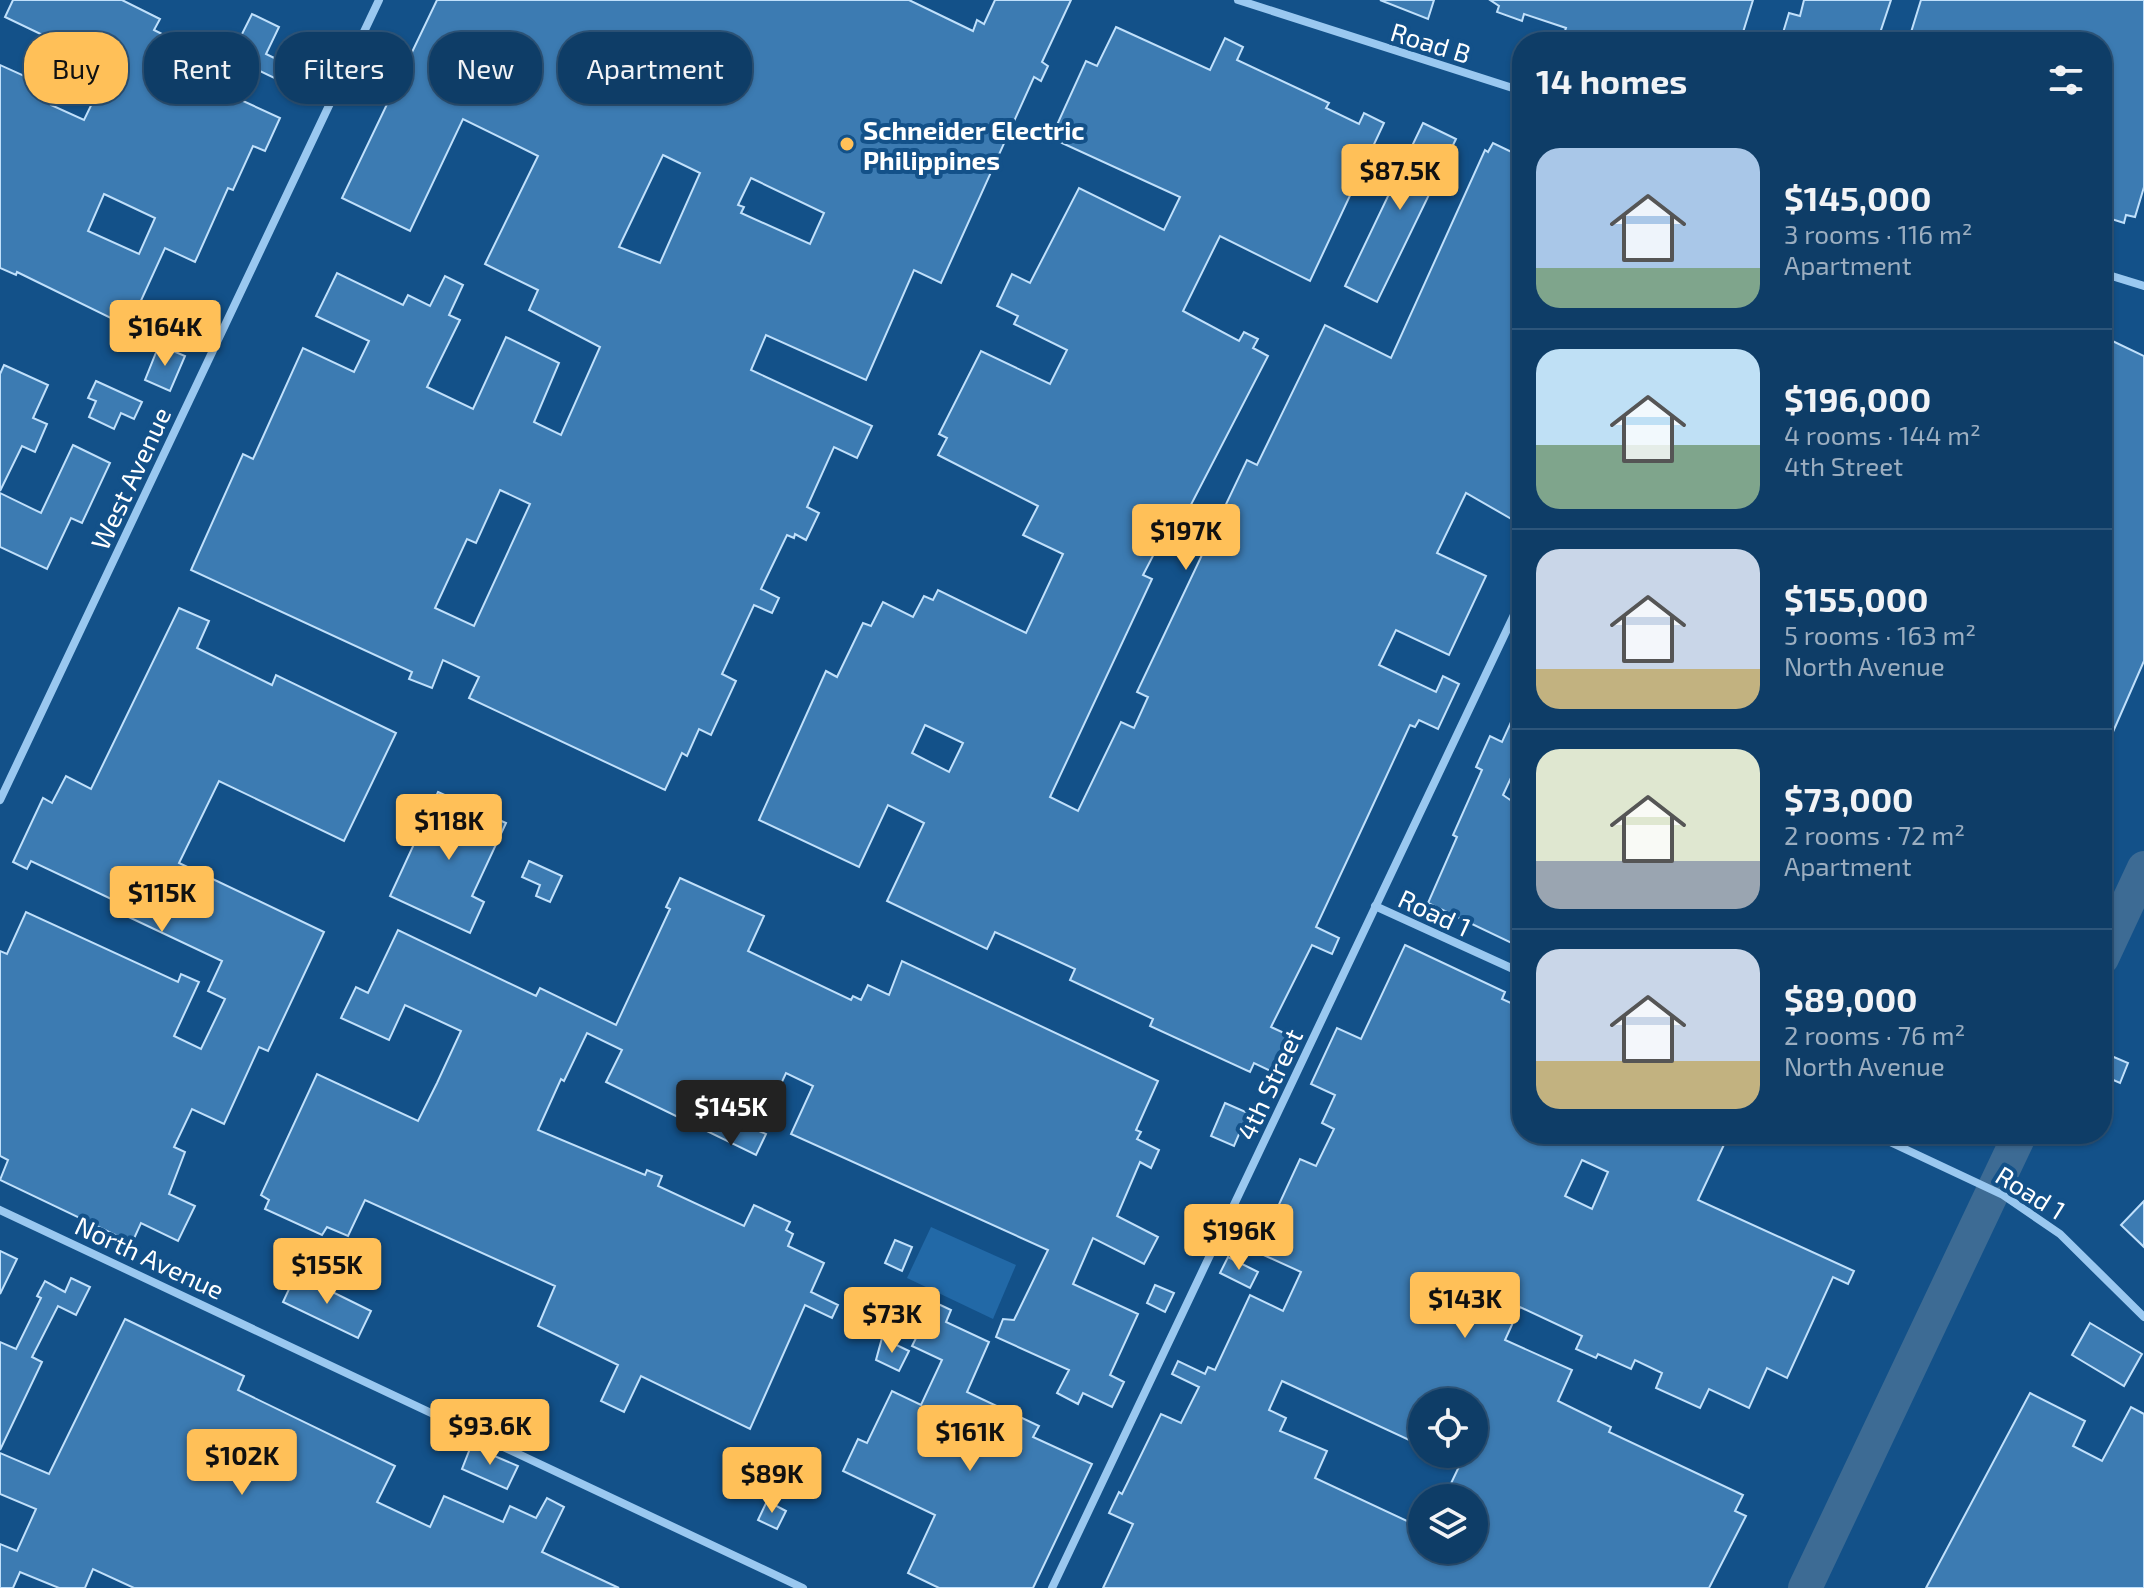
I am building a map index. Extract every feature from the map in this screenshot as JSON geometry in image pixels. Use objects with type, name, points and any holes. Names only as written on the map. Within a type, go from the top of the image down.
[{"type":"street","name":"West Avenue","points":[[0,800],[379,0]]},
{"type":"street","name":"Road B","points":[[1238,0],[1512,88]]},
{"type":"street","points":[[2112,276],[2144,286]]},
{"type":"street","name":"4th Street","points":[[1052,1588],[1512,619]]},
{"type":"street","name":"Road 1","points":[[1375,906],[1512,968]]},
{"type":"street","name":"Road 1","points":[[1894,1144],[2003,1195],[2060,1234],[2144,1317]]},
{"type":"street","name":"North Avenue","points":[[0,1210],[803,1588]]},
{"type":"shaded area","points":[[931,1227],[1016,1265],[993,1319],[907,1278]]},
{"type":"building","points":[[13,0],[122,0],[160,19],[154,30],[158,32],[144,32],[144,104],[250,104],[280,118],[265,151],[253,146],[233,190],[228,188],[195,262],[165,248],[129,327],[17,272],[16,275],[0,268],[0,65],[24,76],[24,104],[51,104],[84,120],[92,104],[128,104],[128,32],[36,32],[5,17]],"holes":[[[104,194],[155,218],[139,254],[88,231]]]},
{"type":"building","points":[[437,0],[909,0],[973,31],[977,20],[984,24],[995,0],[1071,0],[1042,62],[1048,66],[1041,81],[1034,77],[941,283],[914,270],[866,380],[766,335],[751,370],[872,426],[857,458],[834,447],[807,507],[819,513],[806,540],[795,534],[794,538],[787,535],[761,589],[779,598],[772,613],[754,605],[722,674],[736,681],[711,735],[699,729],[687,756],[682,753],[665,790],[469,698],[479,677],[443,660],[432,688],[409,679],[412,672],[191,570],[243,454],[253,459],[303,348],[354,372],[369,341],[316,316],[337,273],[403,305],[408,295],[430,306],[445,276],[463,285],[449,315],[460,320],[427,387],[473,409],[506,337],[559,363],[534,422],[561,435],[600,347],[529,310],[538,290],[485,264],[538,156],[463,119],[410,231],[342,198],[387,104],[413,104],[413,50]],"holes":[[[663,155],[700,173],[660,263],[619,247]],[[751,178],[824,213],[810,244],[741,213],[744,207],[738,205]],[[500,490],[530,504],[474,626],[435,608],[467,539],[476,543]]]},
{"type":"building","points":[[1380,0],[1434,0],[1428,19]]},
{"type":"building","points":[[1490,0],[1753,0],[1743,32],[1565,32],[1566,28],[1524,14],[1522,21],[1497,12],[1499,6]]},
{"type":"building","points":[[1804,0],[1891,0],[1880,32],[1783,32],[1789,13],[1800,16]]},
{"type":"building","points":[[1921,0],[2144,0],[2144,187],[2135,217],[2126,215],[2124,223],[2112,219],[2112,32],[1911,32]]},
{"type":"building","points":[[252,14],[279,27],[266,54],[275,58],[275,78],[259,70],[259,32],[243,32]]},
{"type":"building","points":[[1116,27],[1210,70],[1225,38],[1243,47],[1237,60],[1329,103],[1326,108],[1359,124],[1364,113],[1384,123],[1310,281],[1220,236],[1183,311],[1239,341],[1244,332],[1258,339],[1253,348],[1268,356],[1167,551],[1158,546],[1143,575],[1152,579],[1050,797],[1078,811],[1121,722],[1134,728],[1148,697],[1137,692],[1247,460],[1257,465],[1325,325],[1391,358],[1485,150],[1488,152],[1493,143],[1512,152],[1512,519],[1466,493],[1437,553],[1486,576],[1449,655],[1396,630],[1379,665],[1436,692],[1443,676],[1459,684],[1438,729],[1419,720],[1415,727],[1410,725],[1316,927],[1339,938],[1332,954],[1312,945],[1271,1027],[1295,1038],[1279,1075],[1254,1063],[1250,1072],[1150,1026],[1153,1019],[1070,980],[1075,969],[995,932],[987,949],[887,901],[924,823],[888,805],[859,867],[759,820],[826,671],[837,677],[863,623],[871,626],[883,602],[913,617],[924,596],[933,600],[938,590],[1026,633],[1063,554],[1023,535],[1038,506],[938,455],[947,438],[939,434],[981,351],[1050,384],[1067,350],[1014,324],[1018,316],[997,306],[1012,274],[1030,283],[1079,188],[1164,230],[1180,197],[1051,138],[1086,61],[1097,66]],"holes":[[[925,725],[963,743],[949,772],[912,753]]]},
{"type":"building","points":[[1423,123],[1456,139],[1377,302],[1345,286]]},
{"type":"building","points":[[2112,341],[2144,356],[2144,661],[2112,734]]},
{"type":"building","points":[[159,345],[185,356],[170,391],[145,380]]},
{"type":"building","points":[[4,365],[48,385],[33,418],[47,424],[35,452],[22,446],[0,491],[0,374]]},
{"type":"building","points":[[96,381],[142,402],[134,419],[121,413],[114,429],[89,417],[96,401],[88,398]]},
{"type":"building","points":[[73,445],[110,463],[82,523],[71,518],[47,569],[0,547],[0,493],[41,513]]},
{"type":"building","points":[[179,608],[209,621],[197,648],[272,685],[276,675],[396,733],[344,841],[219,781],[179,863],[324,932],[268,1051],[259,1047],[224,1124],[192,1109],[174,1147],[185,1152],[169,1194],[195,1206],[178,1241],[141,1223],[132,1243],[0,1180],[8,1160],[0,1156],[0,951],[7,954],[26,912],[178,982],[181,974],[199,982],[174,1036],[201,1049],[225,999],[208,991],[222,961],[118,912],[122,904],[31,861],[27,869],[13,862],[43,798],[52,803],[66,776],[91,789]]},
{"type":"building","points":[[1512,720],[1512,776],[1503,795],[1512,801],[1512,943],[1428,903],[1457,837],[1453,835],[1482,770],[1476,767],[1490,736],[1502,742]]},
{"type":"building","points":[[438,792],[506,823],[472,896],[484,902],[470,933],[390,896]]},
{"type":"building","points":[[529,861],[562,876],[550,902],[536,896],[540,885],[522,877]]},
{"type":"building","points":[[680,878],[764,916],[748,951],[851,1000],[853,996],[861,1000],[868,985],[889,995],[902,961],[1158,1081],[1136,1130],[1141,1132],[1137,1139],[1159,1150],[1151,1168],[1140,1162],[1117,1216],[1158,1237],[1144,1264],[1093,1238],[1073,1284],[1138,1314],[1110,1375],[1124,1382],[1112,1407],[1083,1393],[1078,1404],[1057,1393],[1069,1370],[996,1337],[1003,1319],[1014,1320],[1048,1250],[791,1134],[813,1086],[786,1073],[759,1131],[766,1134],[756,1155],[606,1082],[622,1050],[587,1033],[564,1081],[561,1079],[538,1130],[645,1175],[647,1170],[662,1176],[658,1186],[744,1226],[754,1205],[790,1222],[786,1230],[793,1234],[788,1246],[824,1263],[811,1292],[838,1305],[832,1318],[805,1305],[750,1429],[641,1376],[624,1412],[601,1401],[618,1365],[538,1326],[555,1286],[365,1200],[348,1236],[327,1227],[322,1235],[265,1209],[269,1200],[261,1195],[317,1074],[418,1121],[437,1083],[461,1031],[405,1005],[389,1040],[341,1018],[356,987],[368,993],[398,930],[536,996],[540,988],[616,1025],[670,909],[666,907]]},
{"type":"building","points":[[1405,945],[1505,992],[1502,999],[1512,1004],[1512,1144],[1724,1144],[1698,1200],[1854,1271],[1848,1284],[1833,1277],[1787,1378],[1767,1368],[1749,1408],[1709,1389],[1700,1408],[1656,1388],[1662,1373],[1635,1360],[1631,1369],[1598,1354],[1596,1358],[1576,1349],[1582,1336],[1520,1307],[1505,1340],[1572,1370],[1558,1401],[1611,1427],[1609,1432],[1743,1495],[1735,1511],[1746,1516],[1709,1588],[1103,1588],[1133,1524],[1109,1513],[1119,1492],[1122,1494],[1161,1414],[1181,1423],[1199,1387],[1172,1374],[1178,1361],[1205,1374],[1208,1367],[1215,1370],[1250,1295],[1283,1311],[1301,1272],[1257,1252],[1300,1159],[1316,1166],[1334,1129],[1322,1123],[1335,1095],[1311,1084],[1337,1028],[1361,1039]],"holes":[[[1582,1160],[1608,1172],[1592,1209],[1565,1196]],[[1282,1381],[1408,1440],[1408,1388],[1488,1388],[1488,1468],[1458,1468],[1451,1484],[1488,1484],[1488,1564],[1408,1564],[1408,1521],[1315,1478],[1327,1451],[1280,1431],[1286,1418],[1269,1410]]]},
{"type":"building","points":[[2112,1056],[2128,1063],[2120,1083],[2112,1079]]},
{"type":"building","points":[[1225,1103],[1248,1113],[1234,1146],[1211,1136]]},
{"type":"building","points":[[2144,1201],[2144,1247],[2121,1225]]},
{"type":"building","points":[[895,1240],[912,1247],[902,1271],[885,1263]]},
{"type":"building","points":[[0,1251],[17,1259],[0,1294]]},
{"type":"building","points":[[1228,1257],[1258,1272],[1250,1288],[1220,1273]]},
{"type":"building","points":[[296,1274],[371,1311],[358,1338],[283,1302]]},
{"type":"building","points":[[71,1278],[90,1287],[76,1315],[58,1306],[32,1357],[42,1362],[0,1450],[0,1342],[16,1349],[41,1298],[37,1296],[45,1281],[65,1292]]},
{"type":"building","points":[[1155,1285],[1174,1293],[1165,1312],[1147,1303]]},
{"type":"building","points":[[934,1302],[951,1310],[946,1322],[989,1342],[967,1392],[1039,1426],[1033,1437],[1092,1464],[1033,1588],[939,1588],[908,1573],[935,1515],[843,1471],[858,1439],[867,1443],[892,1391],[921,1405],[942,1360],[912,1346]]},
{"type":"building","points":[[125,1319],[244,1376],[238,1390],[395,1466],[377,1502],[430,1527],[444,1496],[503,1522],[510,1506],[536,1518],[547,1498],[564,1507],[542,1552],[619,1588],[134,1588],[93,1569],[85,1588],[59,1588],[20,1572],[13,1588],[0,1588],[0,1544],[17,1551],[36,1509],[0,1494],[0,1453],[49,1474]]},
{"type":"building","points":[[2090,1323],[2142,1354],[2124,1386],[2072,1355]]},
{"type":"building","points":[[882,1338],[909,1351],[899,1371],[876,1360]]},
{"type":"building","points":[[2030,1393],[2085,1421],[2073,1446],[2102,1461],[2131,1407],[2144,1414],[2144,1588],[1926,1588]]},
{"type":"building","points":[[471,1446],[518,1466],[507,1489],[462,1469]]},
{"type":"building","points":[[767,1501],[786,1511],[777,1529],[758,1520]]},
{"type":"waterway","points":[[2112,937],[2144,868]]},
{"type":"waterway","points":[[1805,1588],[2015,1144]]},
{"type":"place","name":"Schneider Electric Philippines","points":[[847,144]]}]
